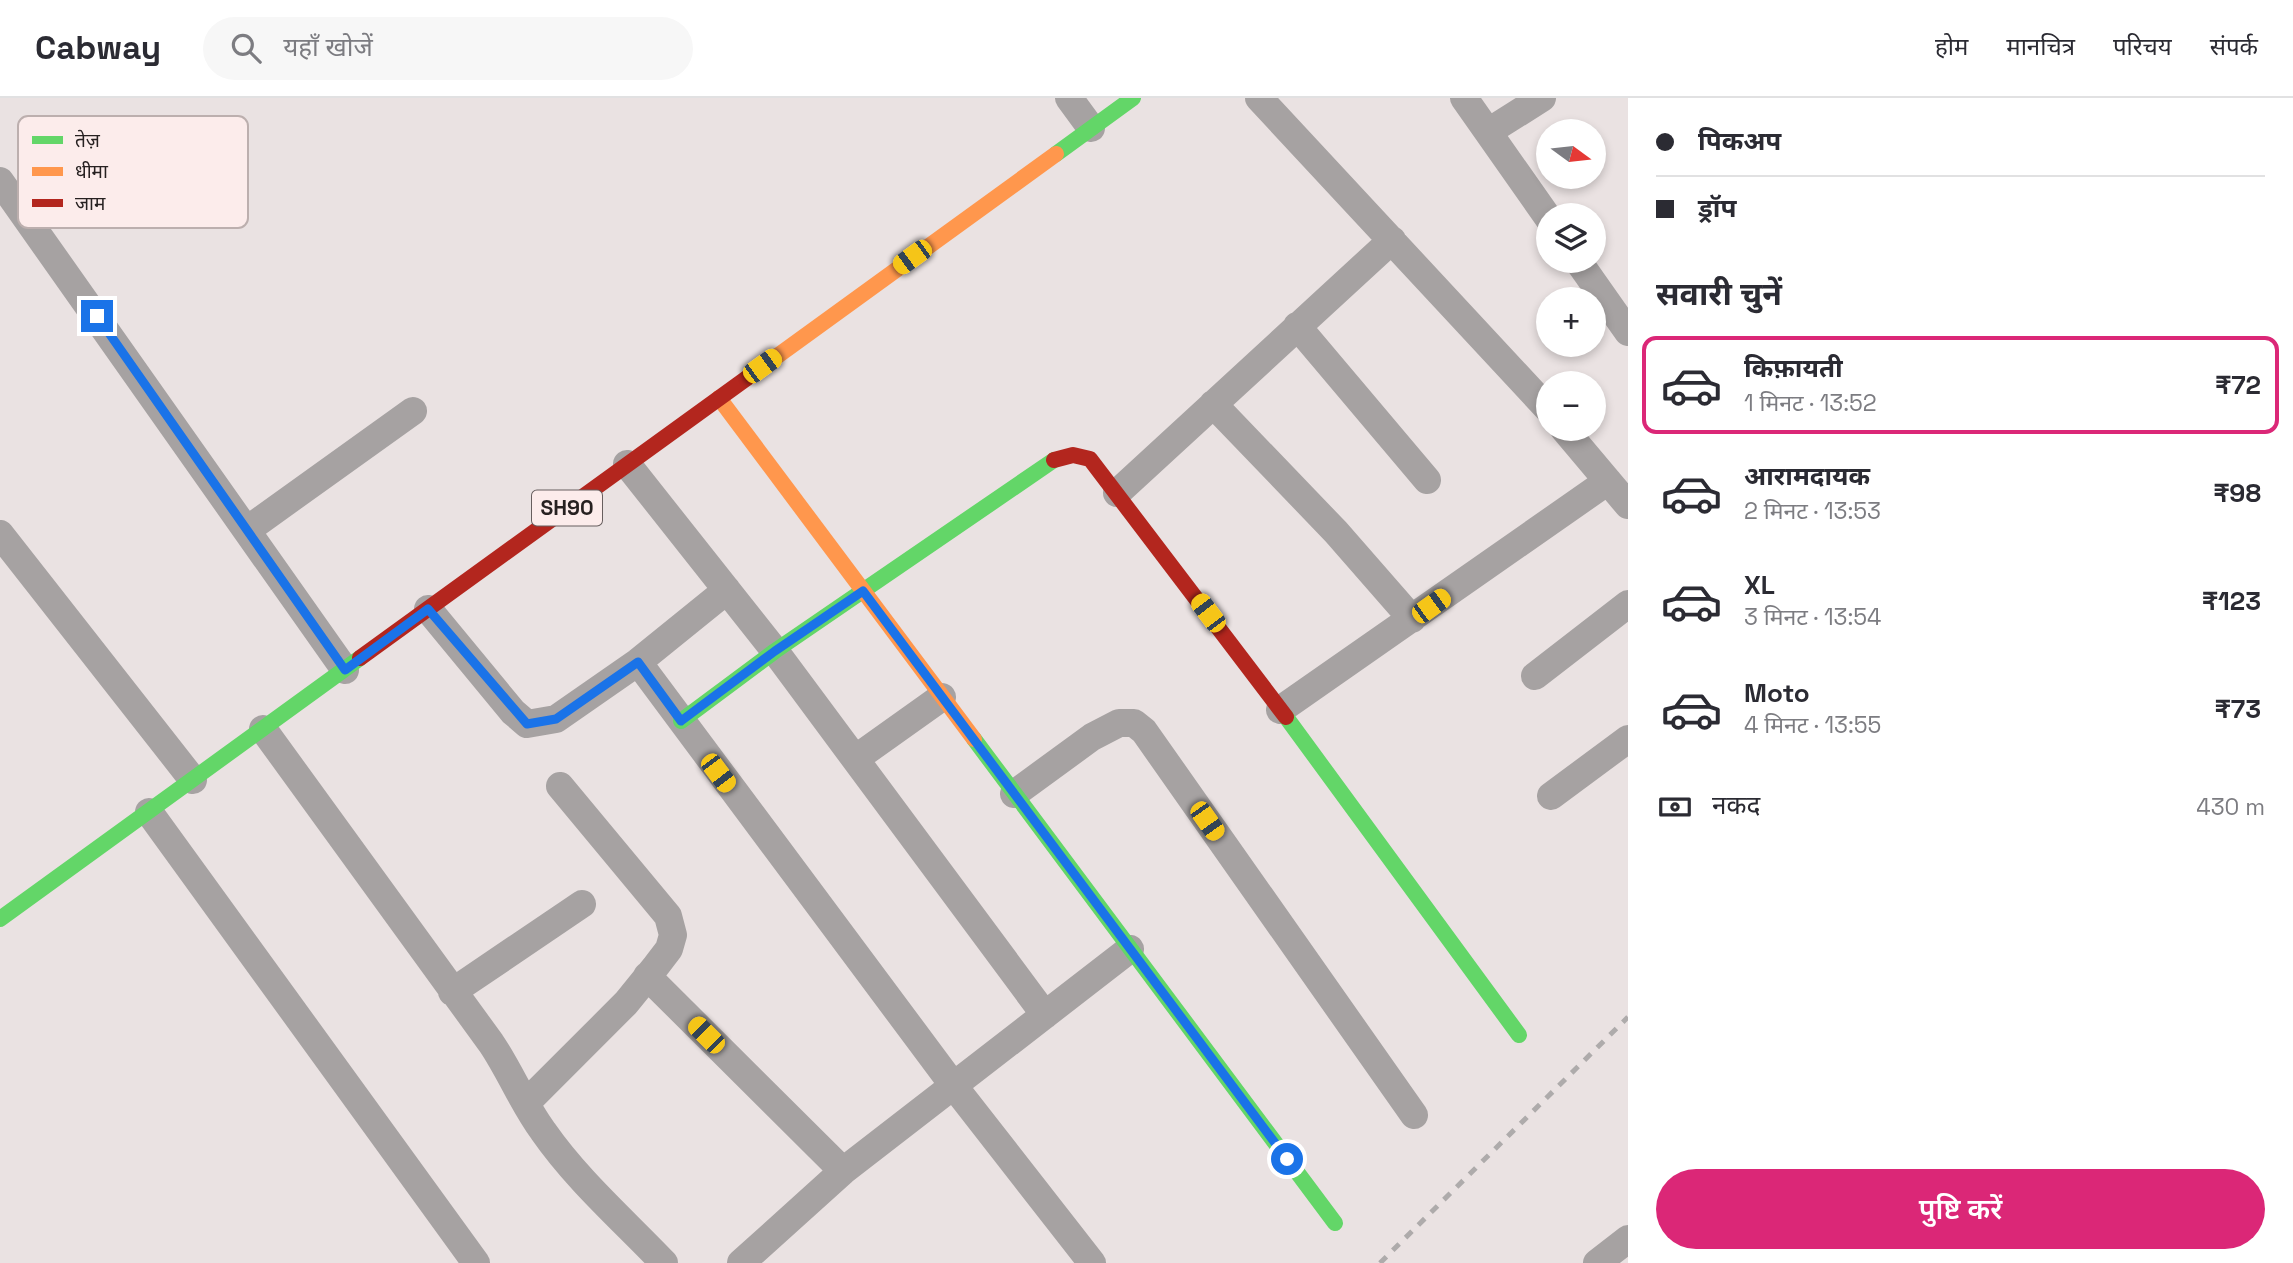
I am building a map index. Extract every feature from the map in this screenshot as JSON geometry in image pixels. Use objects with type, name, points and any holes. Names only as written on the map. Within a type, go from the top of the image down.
[{"type":"street","points":[[1069,98],[1091,128]]},
{"type":"street","name":"SH90","points":[[0,919],[1133,98]]},
{"type":"street","points":[[1259,98],[1536,396]]},
{"type":"street","points":[[1464,98],[1538,203]]},
{"type":"street","points":[[1488,132],[1542,98]]},
{"type":"street","points":[[0,181],[18,206]]},
{"type":"street","points":[[33,228],[345,670]]},
{"type":"street","points":[[1118,494],[1392,240]]},
{"type":"street","points":[[1587,273],[1628,331]]},
{"type":"street","points":[[1297,326],[1427,480]]},
{"type":"street","points":[[719,398],[1335,1223]]},
{"type":"street","points":[[1213,404],[1336,533],[1412,619]]},
{"type":"street","points":[[247,530],[412,411]]},
{"type":"street","points":[[1574,441],[1628,505]]},
{"type":"street","points":[[681,721],[775,651],[1064,455],[1077,454],[1090,458],[1280,709],[1519,1035]]},
{"type":"street","points":[[627,464],[775,651],[1045,1015]]},
{"type":"street","points":[[1280,709],[1608,481]]},
{"type":"street","points":[[0,534],[194,780]]},
{"type":"street","points":[[428,609],[527,724],[556,719],[638,662],[727,590]]},
{"type":"street","points":[[1535,676],[1628,604]]},
{"type":"street","points":[[638,662],[953,1085],[1092,1263]]},
{"type":"street","points":[[855,760],[942,697]]},
{"type":"street","points":[[1014,794],[1109,727],[1134,723],[1144,731],[1414,1115]]},
{"type":"street","points":[[263,729],[514,1077],[541,1130],[567,1162],[664,1263]]},
{"type":"street","points":[[1551,796],[1628,739]]},
{"type":"street","points":[[526,1103],[625,1003],[669,948],[673,935],[668,916],[559,786]]},
{"type":"street","points":[[149,812],[476,1263]]},
{"type":"street","points":[[452,992],[582,904]]},
{"type":"street","points":[[741,1263],[843,1171],[1130,949]]},
{"type":"street","points":[[648,976],[843,1171]]},
{"type":"street","points":[[1597,1263],[1628,1239]]},
{"type":"railway","points":[[1380,1263],[1628,1017]]},
{"type":"traffic: fast","points":[[1056,154],[1133,98]]},
{"type":"traffic: fast","points":[[681,721],[775,651],[1054,460]]},
{"type":"traffic: fast","points":[[0,919],[360,658]]},
{"type":"traffic: fast","points":[[1286,717],[1519,1035]]},
{"type":"traffic: fast","points":[[974,739],[1335,1223]]},
{"type":"traffic: slow","points":[[747,378],[1056,154]]},
{"type":"traffic: slow","points":[[719,398],[974,739]]},
{"type":"traffic: jam","points":[[360,658],[747,378]]},
{"type":"traffic: jam","points":[[1054,460],[1073,455],[1090,459],[1286,717]]},
{"type":"route","points":[[97,316],[345,670],[428,609],[513,712],[527,724],[542,724],[556,719],[638,662],[681,721],[775,651],[863,591],[1287,1159]]}]
